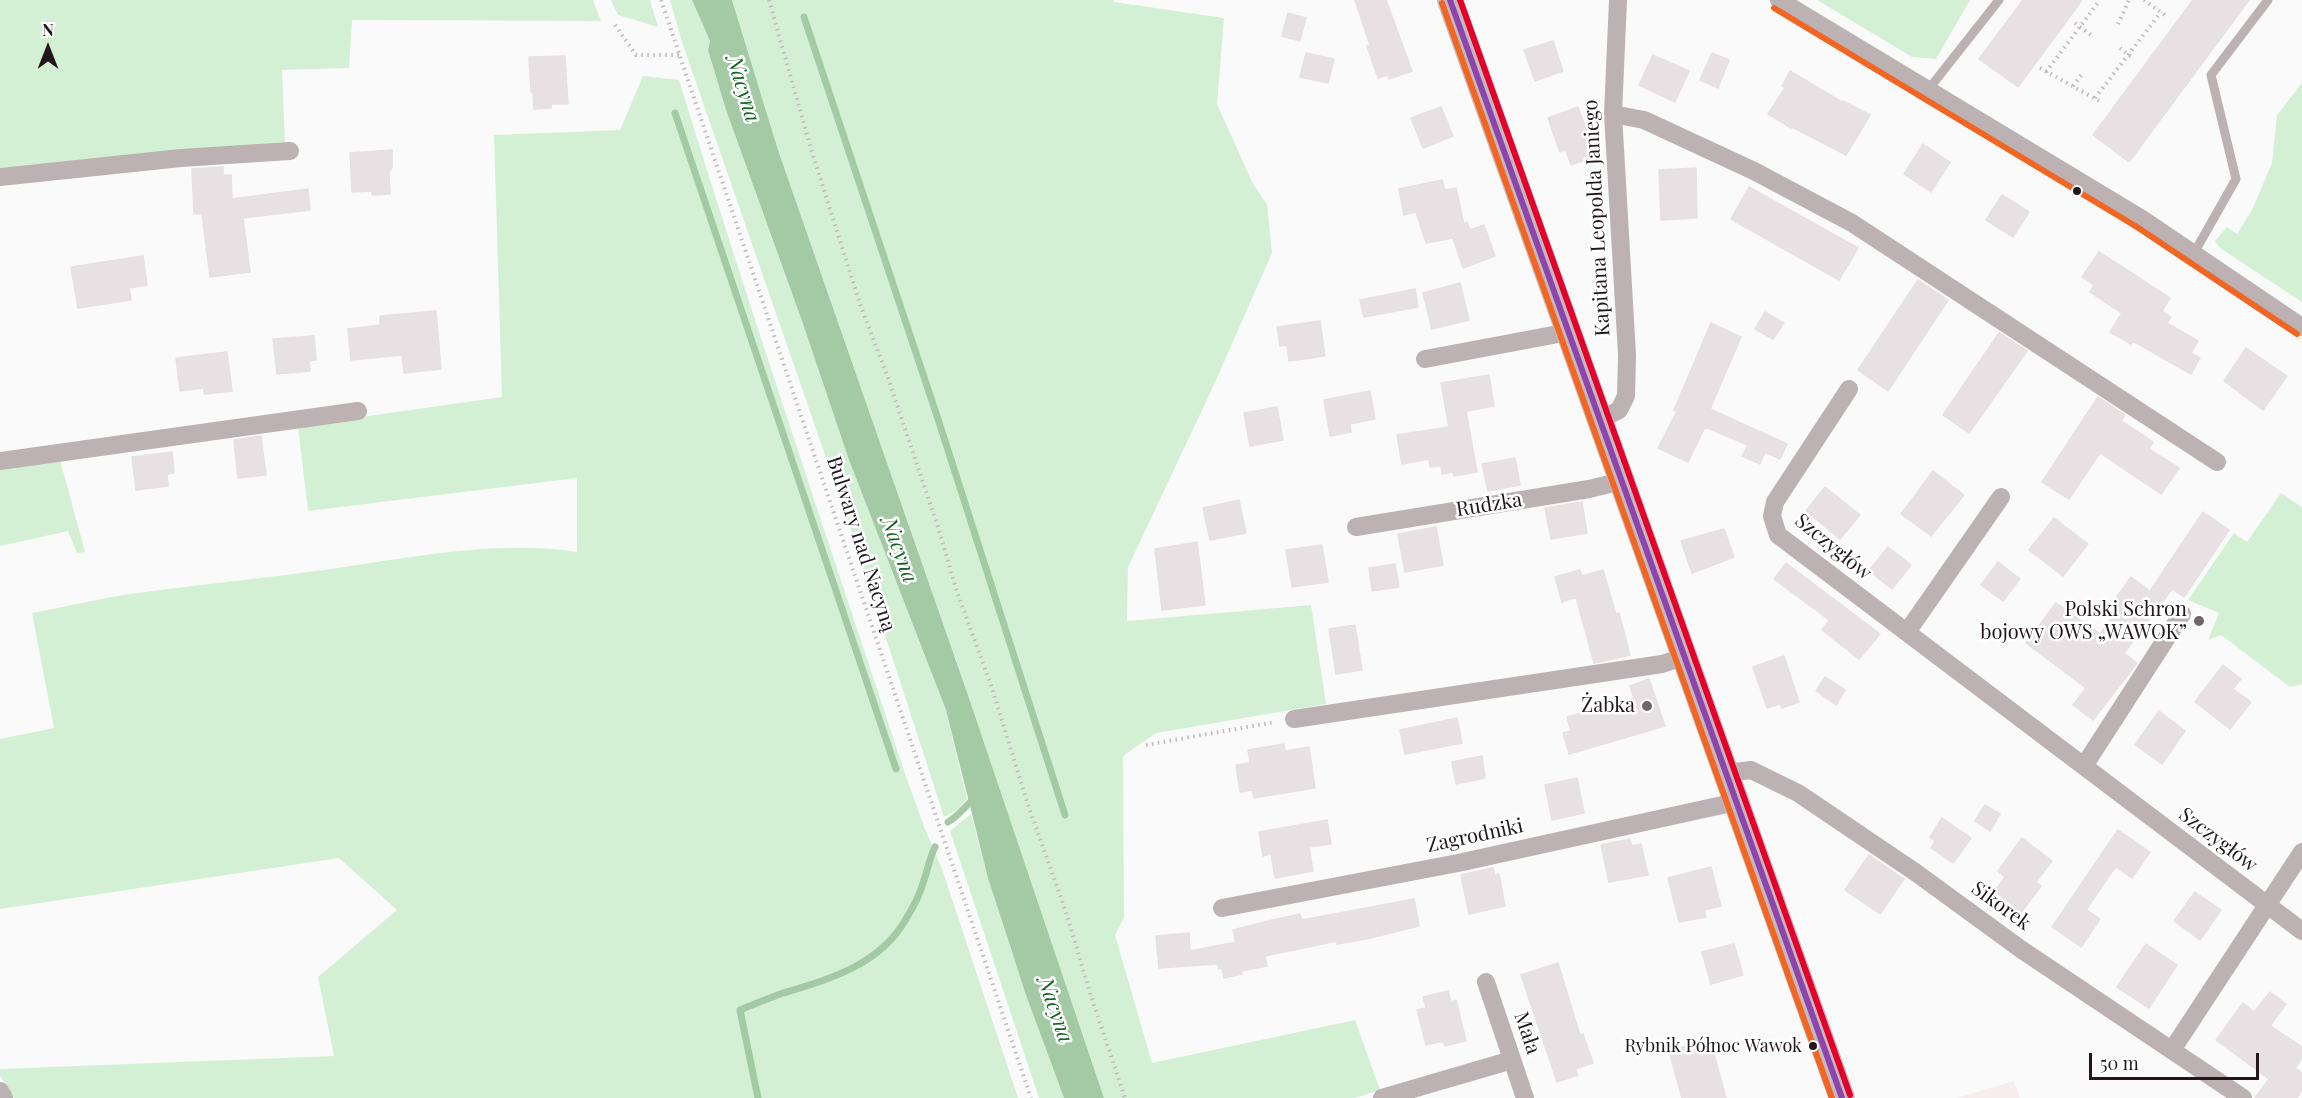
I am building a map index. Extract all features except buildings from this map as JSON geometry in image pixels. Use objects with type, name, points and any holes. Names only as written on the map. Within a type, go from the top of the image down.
[{"type":"main road","points":[[1450,0],[1842,1098]]},
{"type":"street","name":"Kapitana Leopolda Janiego","points":[[1600,420],[1619,410],[1626,396],[1627,355],[1613,114],[1618,0]]},
{"type":"street","points":[[1779,0],[2132,213],[2302,327]]},
{"type":"street","points":[[1613,114],[1644,120],[1754,171],[1852,223],[2217,462]]},
{"type":"street","points":[[0,177],[181,158],[290,151]]},
{"type":"street","points":[[1425,359],[1569,332]]},
{"type":"street","name":"Szczygłów","points":[[1849,389],[1775,502],[1772,511],[1773,521],[1775,530],[1783,540],[2302,931]]},
{"type":"street","points":[[0,461],[358,411]]},
{"type":"street","name":"Rudzka","points":[[1356,527],[1589,489],[1622,481]]},
{"type":"street","points":[[1907,632],[2001,497]]},
{"type":"street","points":[[2084,766],[2182,614]]},
{"type":"street","points":[[1294,719],[1662,664],[1684,657]]},
{"type":"street","name":"Sikorek","points":[[1726,773],[1742,769],[1755,771],[1798,793],[1915,872],[2022,950],[2243,1098]]},
{"type":"street","name":"Zagrodniki","points":[[1222,908],[1458,863],[1736,802]]},
{"type":"street","points":[[2172,1050],[2302,852]]},
{"type":"street","name":"Mała","points":[[1486,982],[1525,1098]]},
{"type":"street","points":[[1382,1098],[1512,1060]]},
{"type":"street","points":[[0,1091],[4,1098]]},
{"type":"lane","points":[[1928,90],[1999,0]]},
{"type":"lane","points":[[2194,253],[2236,179],[2211,75],[2268,0]]},
{"type":"path","name":"Bulwary nad Nacyną","points":[[661,0],[1031,1098]]},
{"type":"path","points":[[769,0],[796,98],[853,284],[936,520],[957,592],[991,685],[1028,805],[1066,912],[1125,1098]]},
{"type":"path","points":[[2046,72],[2100,0]]},
{"type":"path","points":[[2118,24],[2129,0]]},
{"type":"path","points":[[2144,0],[2166,16]]},
{"type":"path","points":[[2095,99],[2161,12]]},
{"type":"path","points":[[2075,22],[2091,35]]},
{"type":"path","points":[[615,25],[636,55],[679,55]]},
{"type":"path","points":[[2120,48],[2134,59]]},
{"type":"path","points":[[2040,68],[2101,102]]},
{"type":"path","points":[[2073,86],[2083,73]]},
{"type":"path","points":[[1146,745],[1294,719]]},
{"type":"shaded area","points":[[0,0],[593,0],[601,21],[352,20],[349,68],[282,70],[285,142],[0,168]]},
{"type":"shaded area","points":[[611,0],[650,0],[658,27],[618,15]]},
{"type":"shaded area","points":[[670,0],[692,0],[710,41],[708,50],[726,110],[849,460],[946,710],[967,799],[957,810],[944,817],[851,530],[682,42]]},
{"type":"shaded area","points":[[732,0],[1114,0],[1114,2],[1224,18],[1217,104],[1252,182],[1267,205],[1272,253],[1212,389],[1128,567],[1127,621],[1311,605],[1326,704],[1156,733],[1123,756],[1124,918],[1115,935],[1152,1063],[1355,1020],[1380,1090],[1355,1098],[1104,1098],[970,701],[778,150]]},
{"type":"shaded area","points":[[1817,0],[1970,0],[1936,59],[1912,57]]},
{"type":"shaded area","points":[[643,76],[679,80],[904,771],[942,869],[1018,1098],[14,1098],[0,1076],[0,1069],[334,1056],[318,977],[397,910],[339,858],[0,909],[0,739],[54,728],[32,613],[130,594],[450,552],[515,548],[577,552],[577,478],[308,511],[298,426],[502,397],[494,135],[620,130]]},
{"type":"shaded area","points":[[2302,83],[2302,302],[2220,248],[2215,241],[2227,227],[2237,234],[2252,210],[2272,163],[2277,115]]},
{"type":"shaded area","points":[[59,456],[85,552],[77,553],[68,531],[0,546],[0,466]]},
{"type":"shaded area","points":[[2281,493],[2302,507],[2302,684],[2290,687],[2221,635],[2208,640],[2219,613],[2188,600],[2234,533],[2247,542]]},
{"type":"shaded area","points":[[971,814],[1014,957],[1064,1098],[1039,1098],[950,831]]},
{"type":"shaded area","points":[[2014,1081],[2020,1098],[1957,1098]]},
{"type":"water","name":"Nacyna","points":[[692,0],[732,0],[778,150],[970,701],[1104,1098],[1064,1098],[1026,995],[988,878],[946,710],[849,460],[726,110],[708,50],[710,41]]},
{"type":"waterway","points":[[804,17],[938,419],[1065,815]]},
{"type":"waterway","points":[[675,113],[896,769]]},
{"type":"waterway","points":[[948,822],[975,798]]},
{"type":"waterway","points":[[758,1098],[740,1010],[836,976],[868,959],[882,948],[895,935],[915,903],[935,847]]},
{"type":"transit line","points":[[1450,0],[1842,1098]]},
{"type":"transit line","points":[[1460,0],[1850,1095]]},
{"type":"transit line","points":[[1442,3],[1832,1098]]},
{"type":"transit line","points":[[1774,8],[2137,227],[2297,334]]},
{"type":"place","name":"Polski Schron bojowy OWS „WAWOK”","points":[[2199,621]]},
{"type":"place","name":"Żabka","points":[[1647,706]]},
{"type":"place","name":"Rybnik Północ Wawok","points":[[1813,1046]]}]
